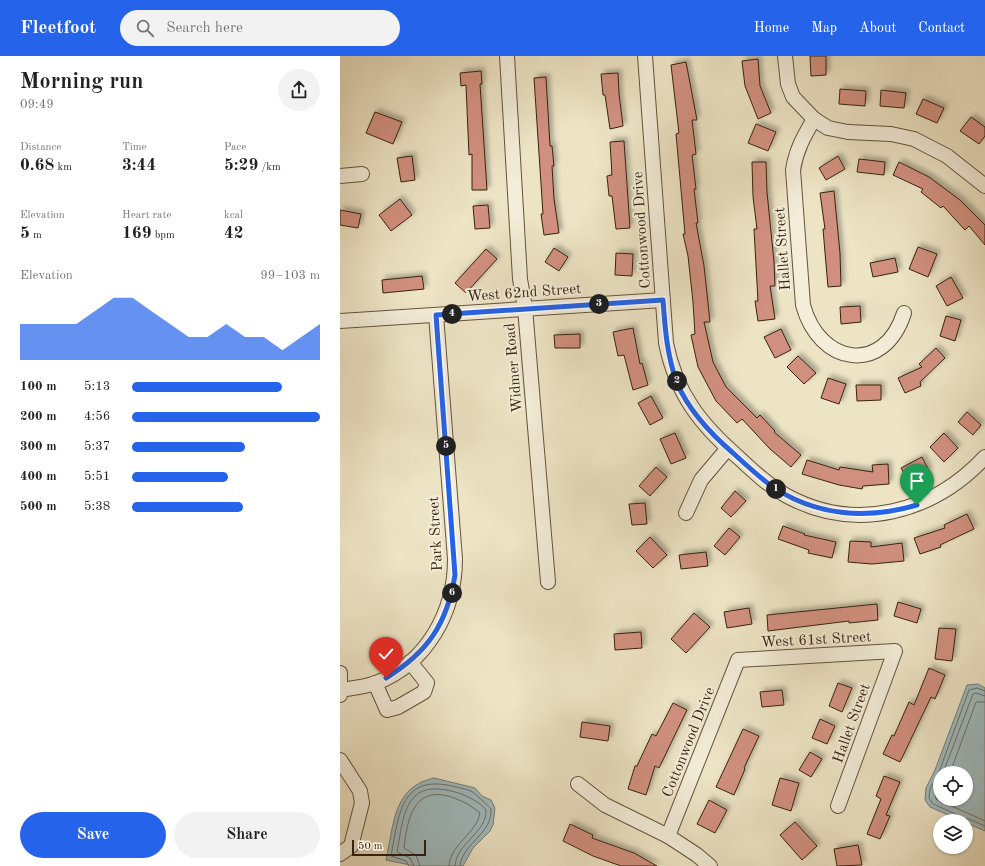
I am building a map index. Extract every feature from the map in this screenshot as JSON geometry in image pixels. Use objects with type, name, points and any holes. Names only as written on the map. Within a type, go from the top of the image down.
[{"type":"street","name":"Widmer Road","points":[[507,56],[520,271],[525,308],[548,582]]},
{"type":"street","name":"Cottonwood Drive","points":[[645,56],[666,343],[678,384],[701,421],[762,479],[787,496],[817,507],[849,514],[874,514],[900,510],[917,505],[956,484],[985,457]]},
{"type":"street","points":[[785,56],[788,84],[793,97],[814,119],[828,128],[848,132],[891,134],[914,139],[948,156],[984,182]]},
{"type":"street","name":"Hallet Street","points":[[814,119],[800,142],[796,153],[793,170],[803,306],[807,319],[815,333],[823,342],[835,350],[858,355],[880,349],[892,339],[900,326],[904,313]]},
{"type":"street","points":[[340,176],[362,174]]},
{"type":"street","name":"West 62nd Street","points":[[340,321],[663,300]]},
{"type":"street","name":"Park Street","points":[[340,691],[375,683],[386,678],[410,662],[429,643],[438,629],[450,602],[455,575],[436,315]]},
{"type":"street","points":[[686,514],[701,480],[728,448]]},
{"type":"street","name":"Hallet Street","points":[[838,806],[895,651]]},
{"type":"street","name":"West 61st Street","points":[[738,660],[895,651]]},
{"type":"street","name":"Cottonwood Drive","points":[[668,836],[738,660]]},
{"type":"street","points":[[375,683],[387,710],[398,707],[424,692],[427,683],[410,662]]},
{"type":"street","points":[[340,673],[340,691]]},
{"type":"street","points":[[340,760],[360,791],[362,803],[351,846],[340,854]]},
{"type":"street","points":[[578,784],[605,805],[668,836],[697,855],[710,866]]},
{"type":"water","points":[[978,684],[985,688],[985,831],[973,826],[973,814],[946,814],[930,807],[925,800],[926,788],[933,774],[933,806],[973,806],[973,766],[937,766],[967,685]]},
{"type":"water","points":[[434,778],[475,788],[482,796],[491,800],[495,808],[493,825],[490,831],[473,848],[463,866],[415,866],[386,860],[394,821],[402,799],[410,790],[420,783]]},
{"type":"building","points":[[810,56],[826,56],[826,75],[811,76]]},
{"type":"building","points":[[758,59],[760,86],[771,113],[758,119],[745,86],[742,61]]},
{"type":"building","points":[[686,62],[697,120],[692,120],[696,154],[692,155],[698,223],[696,223],[704,266],[710,322],[704,322],[713,362],[726,387],[757,418],[760,415],[775,431],[774,432],[801,455],[791,467],[770,449],[742,419],[737,423],[716,401],[698,367],[691,335],[695,334],[693,302],[688,256],[683,234],[685,234],[676,134],[679,133],[671,65]]},
{"type":"building","points":[[481,71],[482,84],[480,84],[487,190],[472,190],[472,154],[469,155],[466,85],[461,86],[460,73]]},
{"type":"building","points":[[618,73],[623,126],[610,129],[605,95],[603,95],[601,74]]},
{"type":"building","points":[[546,77],[550,146],[552,146],[554,166],[552,166],[554,199],[559,233],[544,235],[541,214],[543,214],[534,78]]},
{"type":"building","points":[[840,89],[866,91],[865,106],[839,104]]},
{"type":"building","points":[[881,90],[906,93],[904,108],[880,106]]},
{"type":"building","points":[[923,99],[944,108],[937,123],[916,114]]},
{"type":"building","points":[[375,112],[402,122],[393,144],[366,133]]},
{"type":"building","points":[[971,117],[985,127],[985,136],[979,144],[960,131]]},
{"type":"building","points":[[756,124],[776,132],[768,151],[748,143]]},
{"type":"building","points":[[624,141],[630,228],[616,229],[612,196],[609,196],[607,176],[612,175],[610,142]]},
{"type":"building","points":[[412,156],[415,180],[401,182],[397,158]]},
{"type":"building","points":[[838,156],[845,169],[826,180],[819,168]]},
{"type":"building","points":[[859,159],[885,162],[884,175],[857,172]]},
{"type":"building","points":[[752,162],[766,162],[775,286],[770,286],[775,319],[758,321],[755,301],[758,301],[754,229],[757,229],[753,197]]},
{"type":"building","points":[[899,162],[929,177],[960,200],[985,225],[985,245],[969,226],[965,230],[943,206],[941,208],[921,192],[923,189],[893,175]]},
{"type":"building","points":[[834,191],[840,253],[841,286],[828,287],[823,229],[825,229],[820,193]]},
{"type":"building","points":[[400,199],[412,215],[391,231],[379,215]]},
{"type":"building","points":[[488,205],[490,228],[475,229],[473,206]]},
{"type":"building","points":[[340,210],[361,214],[358,228],[340,225]]},
{"type":"building","points":[[918,247],[937,254],[928,277],[909,269]]},
{"type":"building","points":[[554,248],[568,257],[559,271],[545,262]]},
{"type":"building","points":[[486,249],[497,259],[466,293],[455,283]]},
{"type":"building","points":[[616,253],[633,254],[632,276],[615,275]]},
{"type":"building","points":[[895,258],[898,272],[873,277],[870,263]]},
{"type":"building","points":[[422,276],[424,289],[383,293],[382,280]]},
{"type":"building","points":[[951,277],[963,298],[947,306],[936,286]]},
{"type":"building","points":[[860,306],[861,322],[841,324],[840,307]]},
{"type":"building","points":[[946,316],[961,320],[955,341],[940,336]]},
{"type":"building","points":[[633,328],[640,364],[642,363],[648,385],[633,390],[624,355],[618,356],[613,332]]},
{"type":"building","points":[[781,329],[791,350],[775,358],[764,337]]},
{"type":"building","points":[[580,334],[580,348],[555,348],[554,335]]},
{"type":"building","points":[[936,348],[945,358],[920,382],[921,386],[905,393],[898,378],[922,367],[919,364]]},
{"type":"building","points":[[798,356],[816,373],[804,384],[787,367]]},
{"type":"building","points":[[828,378],[846,384],[839,404],[821,398]]},
{"type":"building","points":[[856,385],[881,385],[881,400],[857,401]]},
{"type":"building","points":[[651,396],[663,418],[650,425],[638,403]]},
{"type":"building","points":[[967,412],[981,425],[973,435],[958,422]]},
{"type":"building","points":[[675,433],[686,458],[671,464],[660,439]]},
{"type":"building","points":[[944,433],[958,448],[944,462],[930,447]]},
{"type":"building","points":[[922,457],[929,471],[909,482],[901,468]]},
{"type":"building","points":[[807,460],[839,470],[840,467],[873,472],[872,465],[888,464],[889,484],[863,486],[862,489],[839,485],[802,474]]},
{"type":"building","points":[[656,467],[667,477],[650,496],[639,486]]},
{"type":"building","points":[[735,491],[746,501],[731,517],[721,508]]},
{"type":"building","points":[[645,503],[647,524],[632,525],[629,504]]},
{"type":"building","points":[[967,514],[974,529],[940,545],[941,547],[920,554],[914,538],[945,528],[944,525]]},
{"type":"building","points":[[783,526],[805,534],[804,535],[836,542],[832,558],[808,553],[809,550],[778,539]]},
{"type":"building","points":[[729,528],[740,537],[725,555],[714,546]]},
{"type":"building","points":[[650,537],[667,555],[653,568],[636,551]]},
{"type":"building","points":[[850,541],[871,542],[871,547],[902,543],[904,561],[872,564],[848,562]]},
{"type":"building","points":[[706,552],[708,566],[681,569],[679,555]]},
{"type":"building","points":[[898,602],[921,609],[917,623],[894,616]]},
{"type":"building","points":[[877,604],[878,620],[849,623],[849,621],[768,631],[767,615]]},
{"type":"building","points":[[749,608],[752,624],[727,628],[724,612]]},
{"type":"building","points":[[694,613],[710,627],[686,653],[671,639]]},
{"type":"building","points":[[939,628],[956,629],[952,661],[935,659]]},
{"type":"building","points":[[641,632],[642,648],[615,650],[614,634]]},
{"type":"building","points":[[929,668],[945,675],[935,699],[931,697],[900,762],[883,754],[892,735],[894,736],[909,702],[914,705]]},
{"type":"building","points":[[838,683],[852,688],[842,712],[829,706]]},
{"type":"building","points":[[782,690],[784,705],[762,707],[760,692]]},
{"type":"building","points":[[673,703],[687,710],[659,768],[655,766],[646,795],[628,789],[635,766],[637,766],[652,734],[656,736]]},
{"type":"building","points":[[820,719],[835,726],[827,744],[812,738]]},
{"type":"building","points":[[582,722],[610,726],[608,741],[580,737]]},
{"type":"building","points":[[743,729],[759,736],[744,768],[745,769],[734,795],[716,787]]},
{"type":"building","points":[[810,752],[822,759],[811,777],[799,770]]},
{"type":"building","points":[[884,776],[900,782],[886,815],[890,816],[880,839],[867,834],[881,799],[876,796]]},
{"type":"building","points":[[780,778],[799,783],[791,811],[772,805]]},
{"type":"building","points":[[709,800],[727,810],[715,833],[697,824]]},
{"type":"building","points":[[795,822],[817,846],[802,860],[780,835]]},
{"type":"building","points":[[570,824],[593,835],[592,838],[634,853],[657,866],[621,866],[593,856],[563,841]]},
{"type":"building","points":[[858,845],[862,865],[837,866],[834,849]]},
{"type":"route","points":[[386,678],[410,662],[429,643],[438,629],[450,602],[455,575],[436,315],[663,300],[666,343],[670,360],[678,384],[689,404],[701,421],[762,479],[787,496],[831,512],[874,514],[900,510],[917,505]]}]
